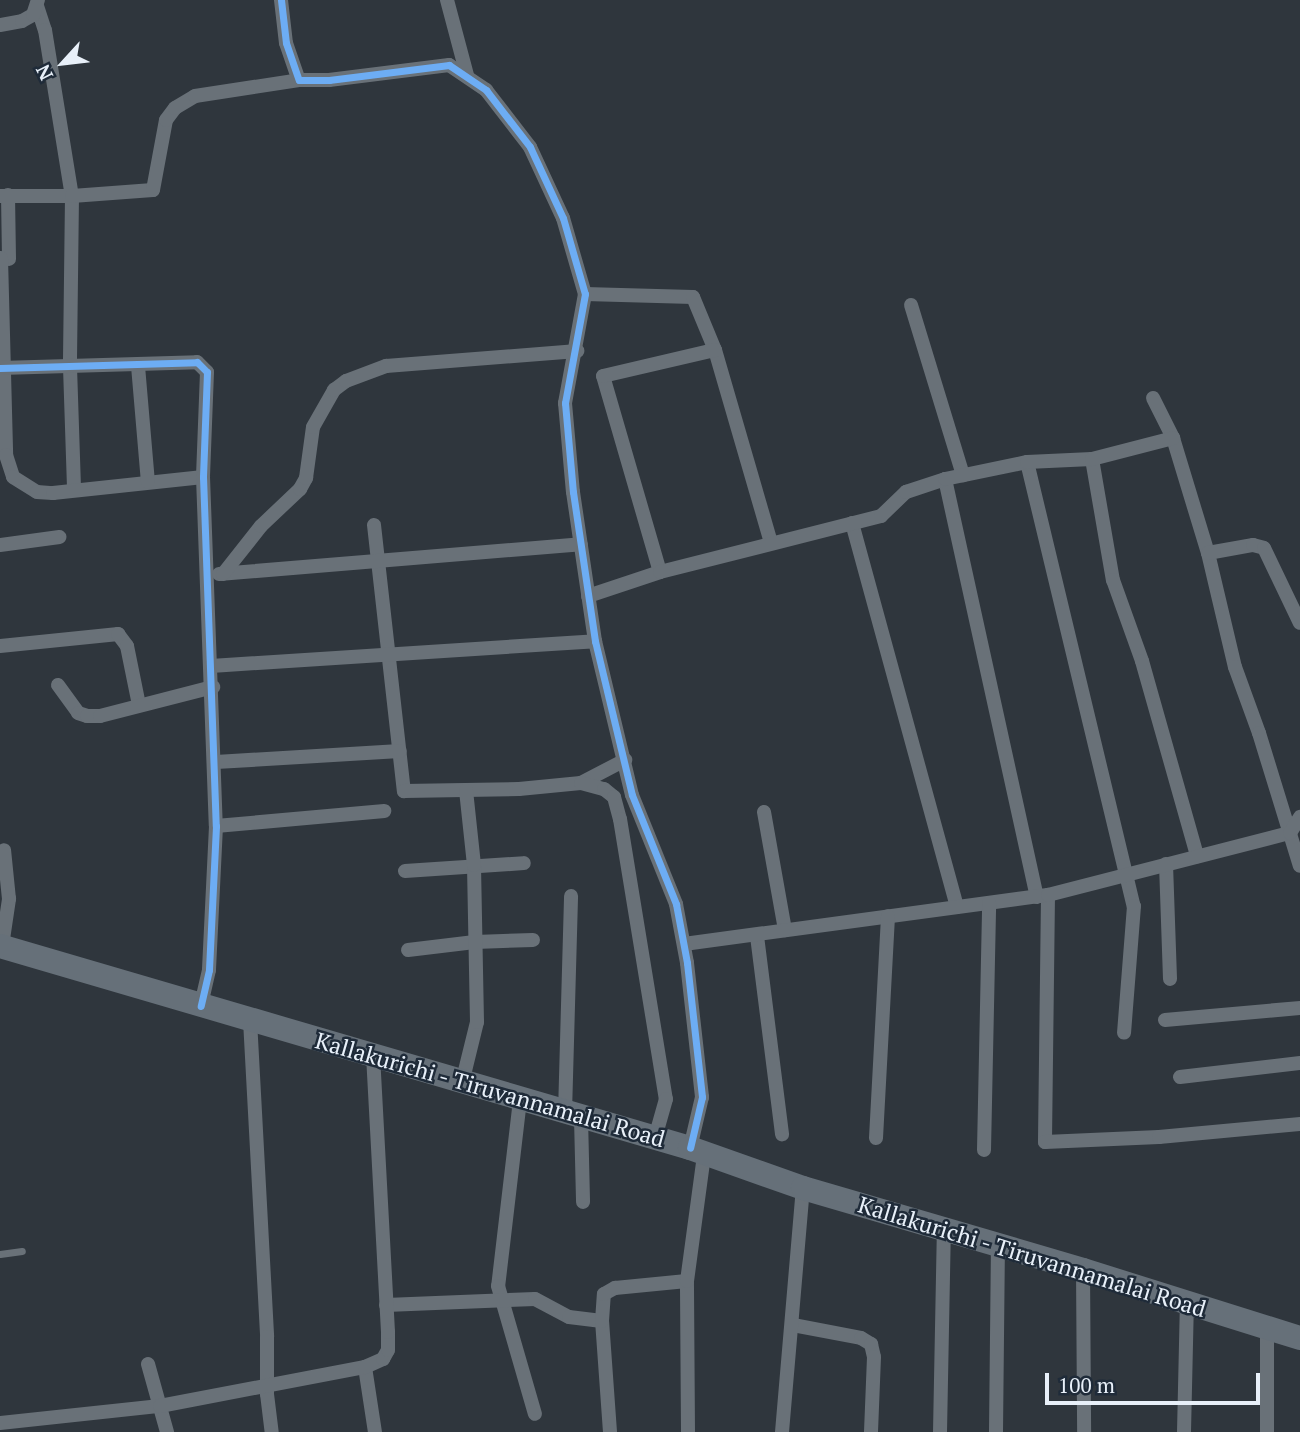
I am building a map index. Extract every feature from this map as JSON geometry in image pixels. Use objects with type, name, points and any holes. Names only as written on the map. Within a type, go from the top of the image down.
[{"type":"highway","name":"Kallakurichi - Tiruvannamalai Road","points":[[1,946],[654,1138],[944,1232],[1083,1270],[1300,1338]]},
{"type":"street","points":[[281,0],[286,43],[299,80]]},
{"type":"street","points":[[447,0],[467,75]]},
{"type":"street","points":[[0,25],[22,21],[33,15],[38,3]]},
{"type":"street","points":[[38,3],[45,30],[72,196],[70,367],[74,490]]},
{"type":"street","points":[[202,477],[37,492],[13,477],[6,454],[1,368],[4,196],[72,196],[153,190],[166,120],[175,108],[195,96],[299,80],[329,80],[449,65],[467,75],[486,90],[530,147],[563,218],[585,294],[577,351],[565,403],[588,596],[595,641],[632,795],[676,904],[684,944],[702,1097],[687,1281],[688,1432]]},
{"type":"street","points":[[585,294],[693,298],[715,350],[771,543]]},
{"type":"street","points":[[911,305],[964,475]]},
{"type":"street","points":[[660,572],[603,376],[715,350]]},
{"type":"street","points":[[223,574],[261,526],[300,489],[306,478],[313,427],[334,390],[346,381],[386,366],[577,351]]},
{"type":"street","points":[[1,368],[138,366],[197,362],[207,372],[202,477],[213,687],[216,826],[209,971],[201,1006]]},
{"type":"street","points":[[138,366],[148,482]]},
{"type":"street","points":[[1153,398],[1173,438],[1208,553],[1235,667],[1259,733],[1300,866]]},
{"type":"street","points":[[588,596],[660,572],[881,516],[906,492],[945,479],[1027,462],[1092,459],[1173,438]]},
{"type":"street","points":[[1092,459],[1113,580],[1142,661],[1196,856]]},
{"type":"street","points":[[1027,462],[1128,874],[1134,923],[1125,1033]]},
{"type":"street","points":[[945,479],[1042,896],[1045,1142],[1159,1137],[1300,1124]]},
{"type":"street","points":[[852,523],[957,907]]},
{"type":"street","points":[[374,525],[404,791],[519,789],[581,783],[604,789],[614,797],[620,819],[666,1099],[654,1138]]},
{"type":"street","points":[[0,545],[59,537]]},
{"type":"street","points":[[206,575],[581,544]]},
{"type":"street","points":[[1208,553],[1253,545],[1264,548],[1300,623]]},
{"type":"street","points":[[0,646],[118,634],[127,646],[139,705]]},
{"type":"street","points":[[211,666],[595,641]]},
{"type":"street","points":[[58,685],[78,713],[87,716],[100,716],[213,687]]},
{"type":"street","points":[[216,762],[400,751]]},
{"type":"street","points":[[581,783],[625,760]]},
{"type":"street","points":[[461,1083],[477,1022],[474,864],[466,790]]},
{"type":"street","points":[[216,826],[384,811]]},
{"type":"street","points":[[764,812],[785,930]]},
{"type":"street","points":[[684,944],[1042,896],[1290,833],[1300,817]]},
{"type":"street","points":[[1,946],[9,899],[4,850]]},
{"type":"street","points":[[405,871],[474,864],[524,863]]},
{"type":"street","points":[[1166,864],[1170,979]]},
{"type":"street","points":[[571,896],[573,1116],[583,1202]]},
{"type":"street","points":[[984,1150],[989,903]]},
{"type":"street","points":[[876,1138],[888,916]]},
{"type":"street","points":[[757,936],[782,1133]]},
{"type":"street","points":[[408,950],[475,942],[533,940]]},
{"type":"street","points":[[1165,1020],[1300,1008]]},
{"type":"street","points":[[250,1020],[267,1337],[267,1386],[272,1432]]},
{"type":"street","points":[[0,1423],[160,1406],[365,1367],[383,1359],[388,1350],[373,1056]]},
{"type":"street","points":[[1180,1077],[1300,1063]]},
{"type":"street","points":[[520,1100],[498,1268],[500,1302],[535,1414]]},
{"type":"street","points":[[782,1432],[803,1188]]},
{"type":"street","points":[[940,1432],[944,1232]]},
{"type":"street","points":[[996,1432],[998,1247]]},
{"type":"street","points":[[1083,1270],[1084,1432]]},
{"type":"street","points":[[610,1432],[602,1300],[608,1289],[687,1281]]},
{"type":"street","points":[[386,1305],[535,1299],[569,1317],[602,1321]]},
{"type":"street","points":[[1184,1432],[1187,1302]]},
{"type":"street","points":[[793,1325],[861,1338],[871,1344],[874,1357],[871,1432]]},
{"type":"street","points":[[1267,1329],[1267,1432]]},
{"type":"street","points":[[148,1364],[167,1432]]},
{"type":"street","points":[[365,1367],[375,1432]]},
{"type":"lane","points":[[0,1254],[22,1251]]},
{"type":"cycle path","points":[[281,0],[286,43],[299,80],[329,80],[449,65],[486,90],[530,147],[563,218],[585,294],[565,403],[573,492],[595,641],[632,795],[676,904],[687,963],[702,1097],[690,1148]]},
{"type":"cycle path","points":[[0,368],[197,362],[207,372],[203,477],[216,826],[209,970],[201,1006]]}]
